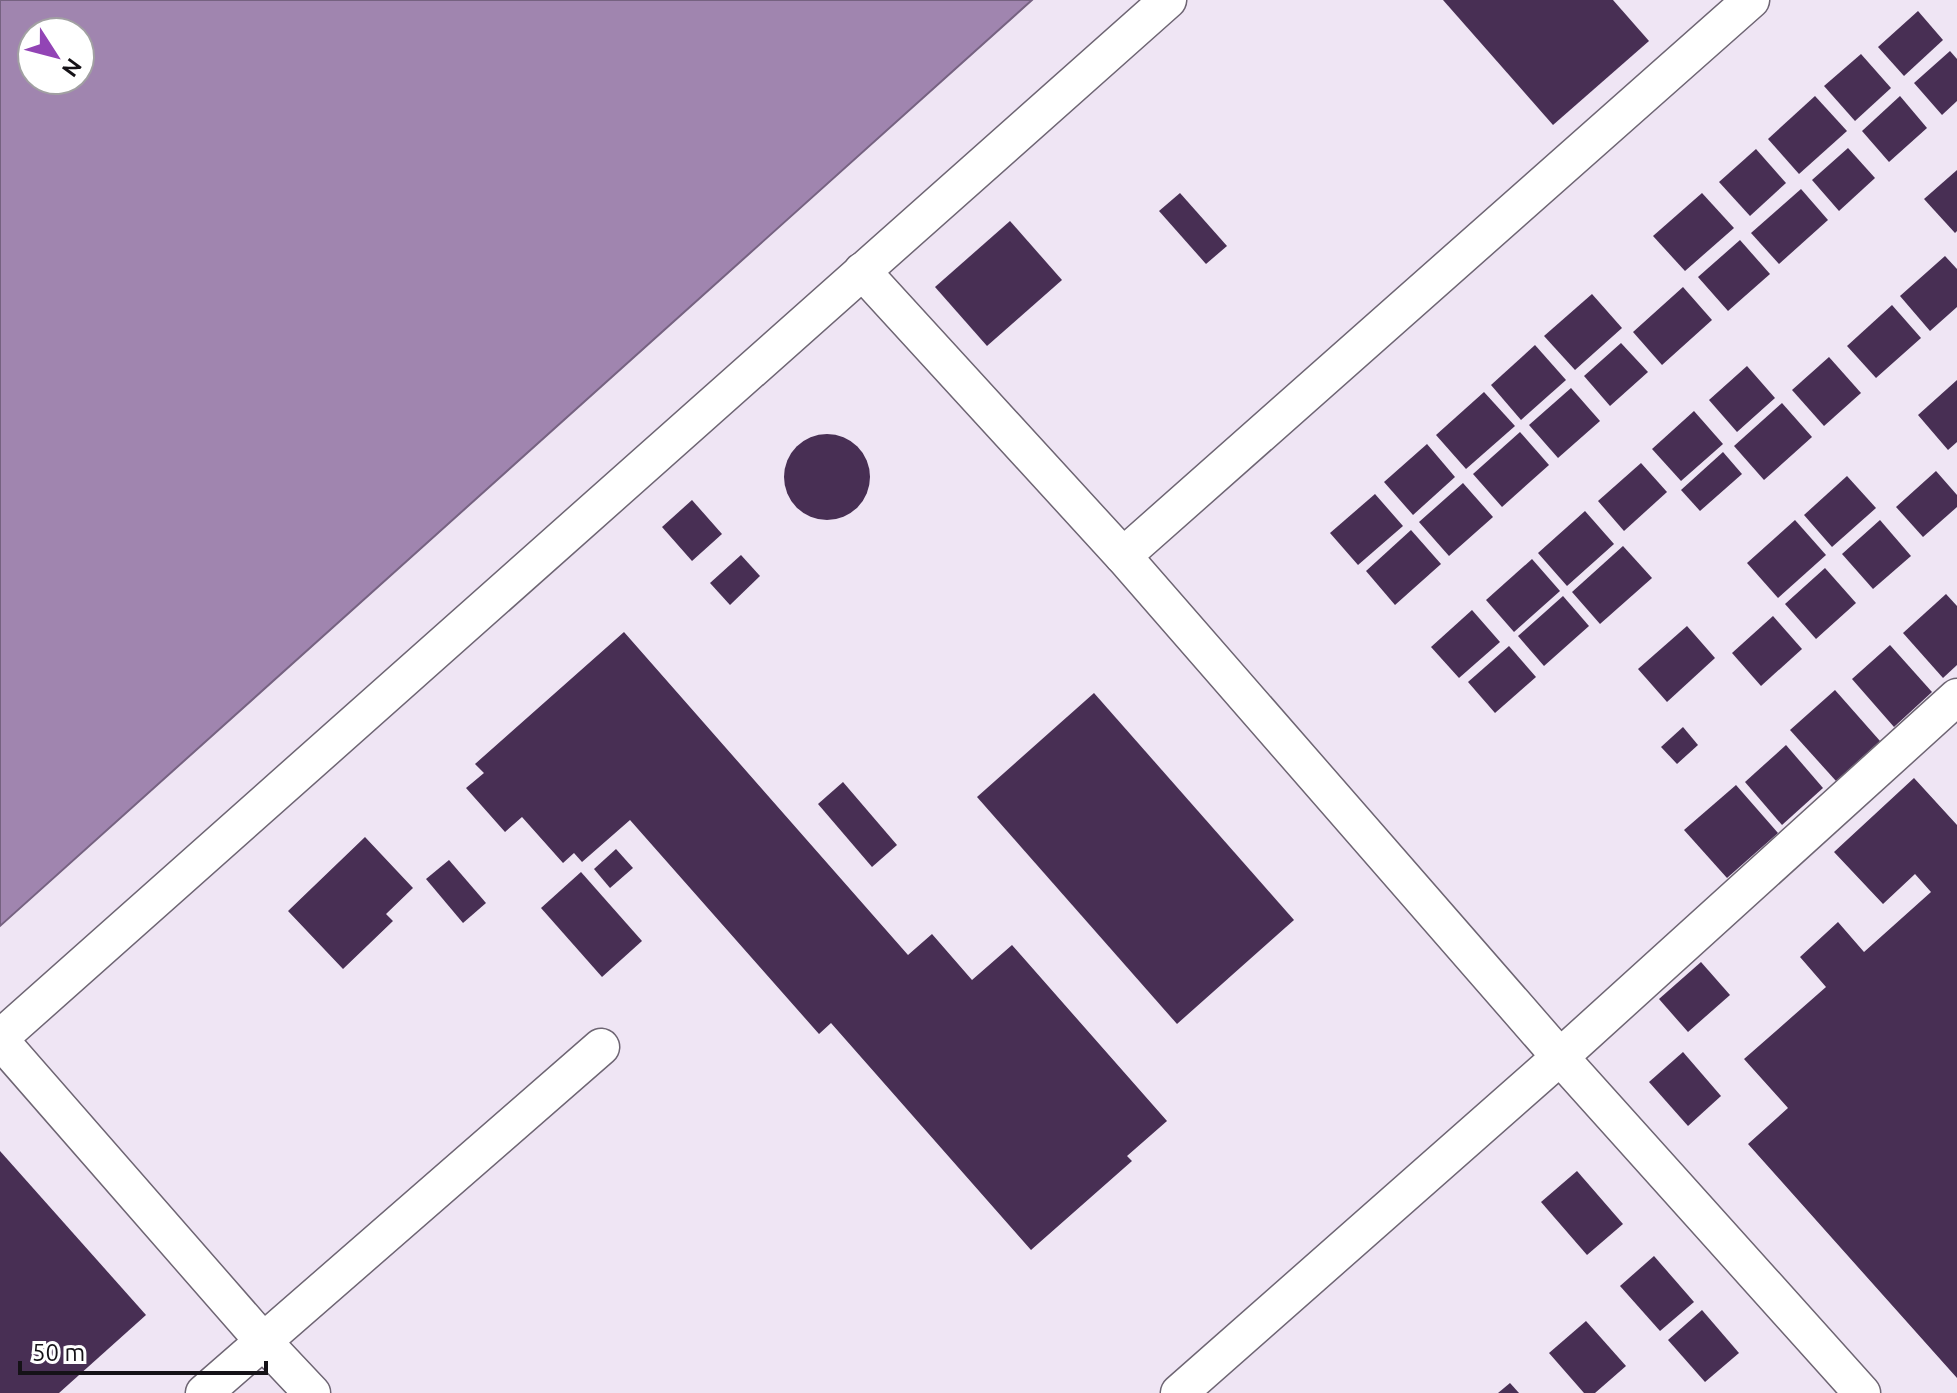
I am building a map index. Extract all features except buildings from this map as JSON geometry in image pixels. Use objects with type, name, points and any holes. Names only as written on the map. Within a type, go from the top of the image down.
[{"type":"lane","points":[[312,1393],[0,1039],[1168,0]]},
{"type":"lane","points":[[1123,556],[1751,0]]},
{"type":"lane","points":[[862,271],[1123,556],[1560,1057],[1862,1393]]},
{"type":"lane","points":[[1179,1393],[1560,1057],[1957,697]]},
{"type":"lane","points":[[204,1393],[601,1047]]},
{"type":"shaded area","points":[[0,0],[1032,0],[0,926]]}]
